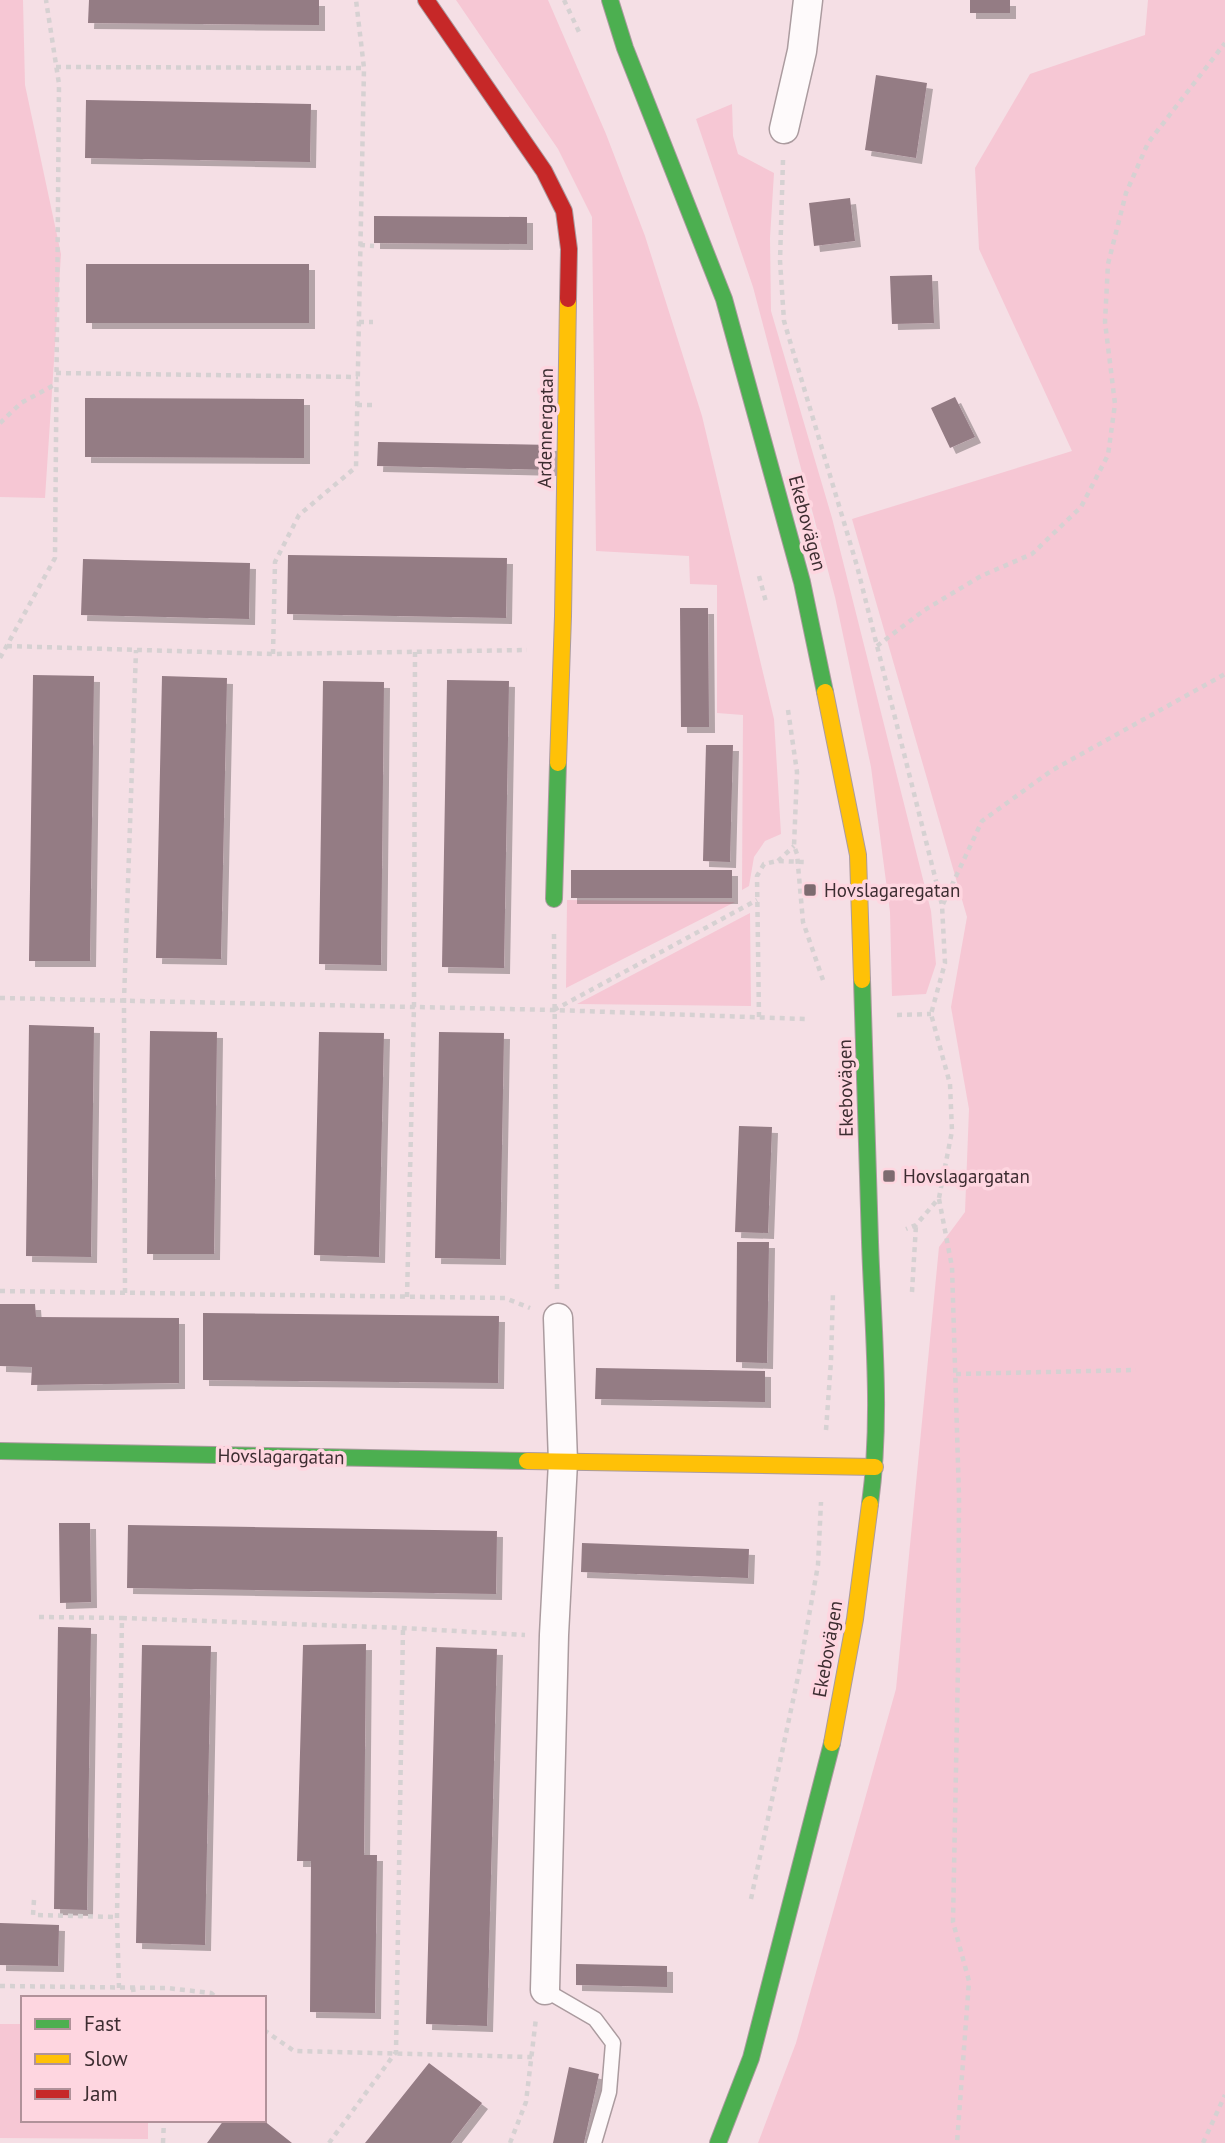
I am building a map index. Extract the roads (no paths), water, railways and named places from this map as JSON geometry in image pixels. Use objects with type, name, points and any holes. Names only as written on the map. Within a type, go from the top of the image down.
[{"type":"street","name":"Ardennergatan","points":[[426,0],[544,171],[564,211],[569,249],[562,649],[554,898]]},
{"type":"street","name":"Ekebovägen","points":[[597,0],[625,48]]},
{"type":"street","name":"Ekebovägen","points":[[610,0],[625,48],[724,299],[803,582],[858,855],[876,1363],[875,1467],[855,1619],[828,1762],[751,2058],[718,2143]]},
{"type":"street","points":[[784,129],[802,51],[808,0]]},
{"type":"street","points":[[545,1990],[554,1635],[563,1462],[558,1318]]},
{"type":"street","name":"Hovslagargatan","points":[[0,1451],[875,1467]]},
{"type":"lane","points":[[545,1990],[595,2019],[613,2043],[609,2092],[594,2143]]},
{"type":"place","name":"Hovslagaregatan","points":[[810,890]]},
{"type":"place","name":"Hovslagargatan","points":[[889,1176]]}]
